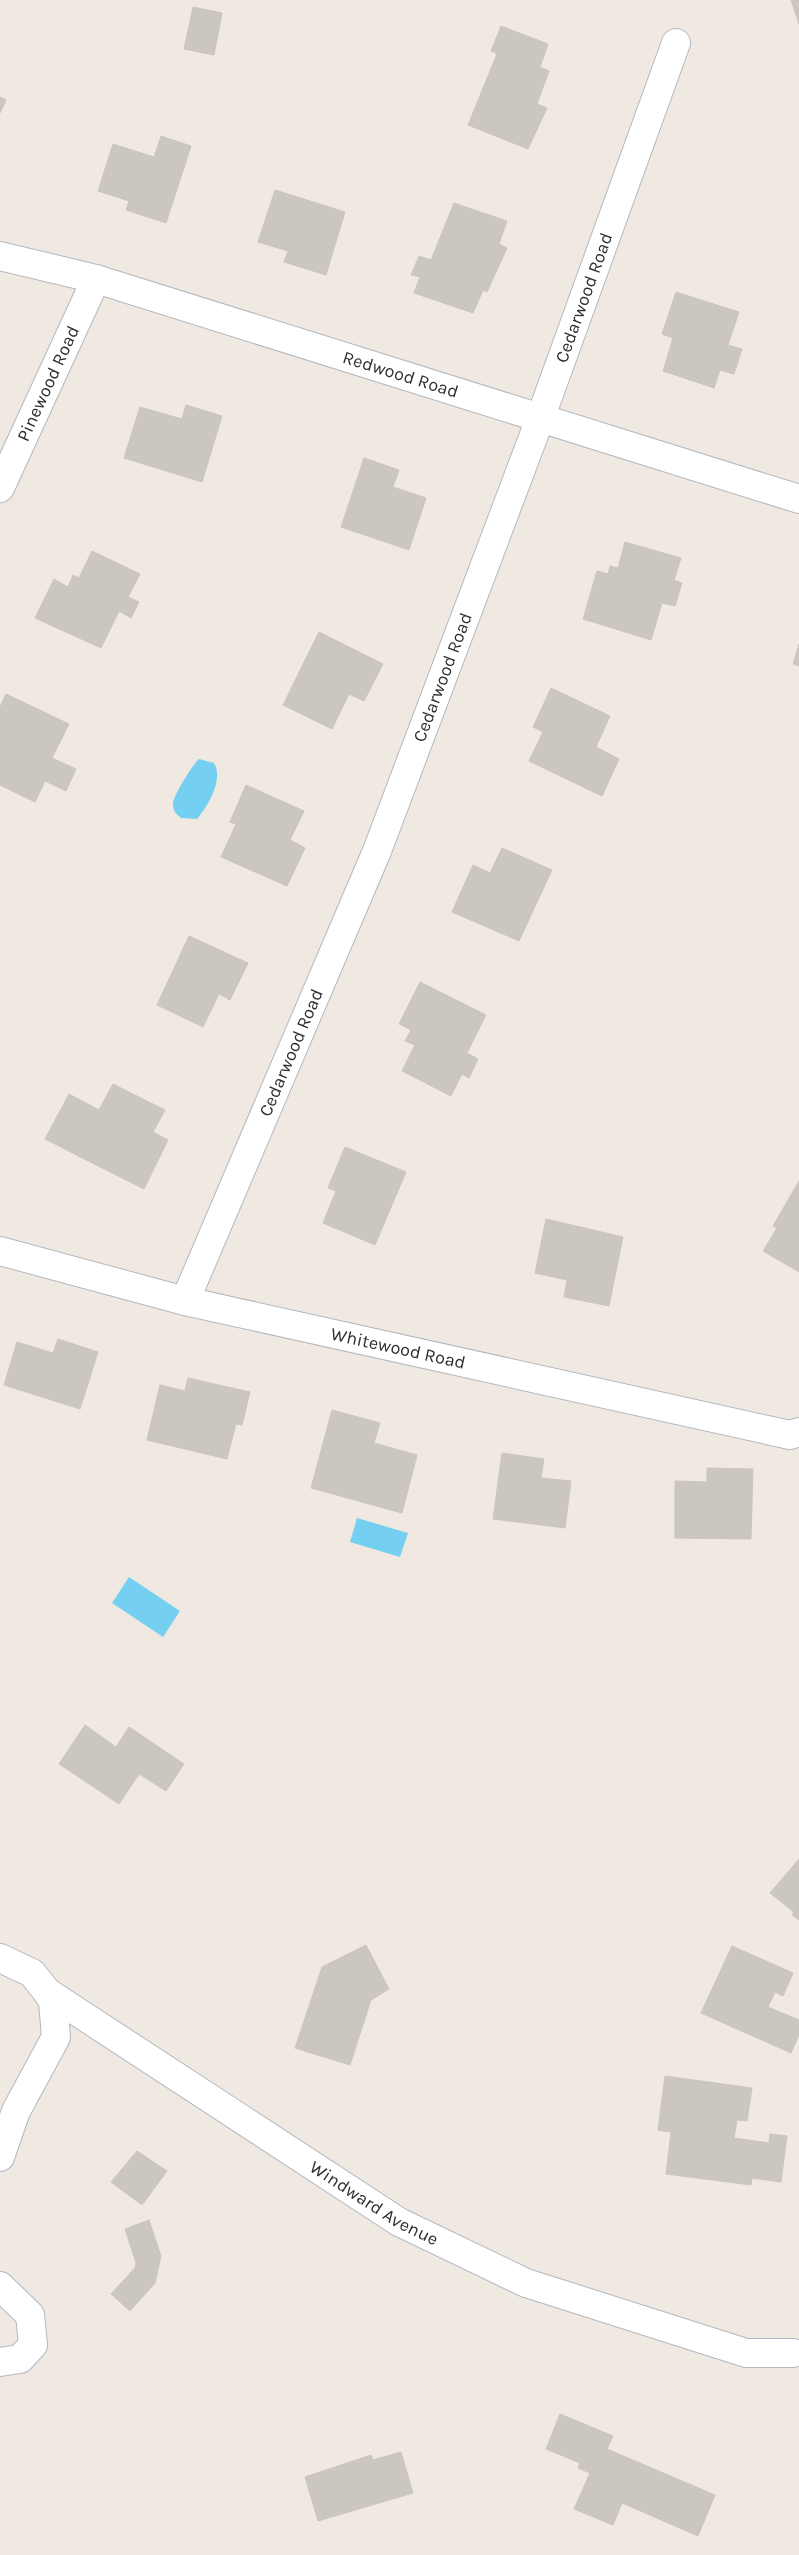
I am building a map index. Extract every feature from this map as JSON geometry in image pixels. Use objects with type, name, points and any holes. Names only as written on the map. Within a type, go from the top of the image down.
[{"type":"street","name":"Cedarwood Road","points":[[185,1301],[377,851],[540,420],[676,43]]},
{"type":"street","name":"Redwood Road","points":[[0,256],[96,279],[540,420],[799,499]]},
{"type":"street","name":"Pinewood Road","points":[[0,488],[96,279]]},
{"type":"street","name":"Whitewood Road","points":[[0,1251],[185,1301],[790,1435],[799,1432]]},
{"type":"street","name":"Windward Avenue","points":[[0,1958],[32,1973],[47,1992],[399,2222],[526,2283],[746,2353],[793,2353]]},
{"type":"street","points":[[0,2157],[16,2111],[56,2037],[53,2001],[47,1992]]},
{"type":"street","points":[[0,2286],[30,2314],[33,2345],[20,2359],[0,2362]]},
{"type":"water","points":[[199,759],[214,763],[217,769],[216,784],[210,800],[197,819],[181,818],[174,810],[174,800],[184,780]]},
{"type":"water","points":[[357,1518],[408,1533],[400,1557],[350,1542]]},
{"type":"water","points":[[129,1577],[180,1611],[163,1637],[112,1603]]},
{"type":"building","points":[[791,0],[799,0],[799,24]]},
{"type":"building","points":[[193,7],[222,13],[214,55],[184,49]]},
{"type":"building","points":[[501,26],[548,44],[540,67],[549,71],[537,104],[547,108],[528,149],[468,125],[497,54],[491,51]]},
{"type":"building","points":[[0,97],[6,100],[0,113]]},
{"type":"building","points":[[161,136],[191,146],[166,223],[126,210],[129,201],[98,191],[113,144],[154,157]]},
{"type":"building","points":[[275,190],[345,212],[326,275],[284,262],[288,251],[258,242]]},
{"type":"building","points":[[454,203],[507,221],[499,244],[507,248],[487,292],[483,290],[473,313],[414,293],[420,277],[411,275],[419,256],[431,260]]},
{"type":"building","points":[[676,292],[739,312],[728,345],[742,349],[734,374],[720,370],[714,388],[663,371],[673,338],[662,334]]},
{"type":"building","points":[[186,405],[222,416],[202,482],[124,458],[140,407],[182,419]]},
{"type":"building","points":[[364,458],[399,470],[393,487],[426,498],[409,550],[341,527]]},
{"type":"building","points":[[625,542],[681,558],[674,580],[682,583],[675,606],[662,603],[651,640],[583,619],[597,571],[608,574],[610,566],[618,568]]},
{"type":"building","points":[[92,551],[140,574],[128,597],[139,602],[131,618],[119,611],[101,648],[35,618],[54,579],[68,587],[73,575],[79,578]]},
{"type":"building","points":[[319,632],[383,664],[364,701],[349,694],[332,729],[283,705]]},
{"type":"building","points":[[799,644],[799,666],[793,664]]},
{"type":"building","points":[[551,688],[610,716],[596,747],[619,759],[602,796],[529,761],[543,732],[533,727]]},
{"type":"building","points":[[6,694],[69,724],[52,758],[76,769],[66,791],[45,781],[35,802],[0,785],[0,707]]},
{"type":"building","points":[[246,785],[304,811],[290,840],[305,848],[287,886],[221,857],[236,824],[230,822]]},
{"type":"building","points":[[502,848],[552,870],[519,941],[452,912],[473,865],[490,873]]},
{"type":"building","points":[[189,936],[248,963],[230,1000],[219,994],[203,1027],[157,1005]]},
{"type":"building","points":[[420,982],[486,1015],[467,1053],[478,1059],[469,1078],[462,1074],[451,1096],[402,1071],[415,1045],[405,1041],[411,1030],[399,1024]]},
{"type":"building","points":[[113,1084],[165,1110],[153,1132],[168,1140],[144,1189],[45,1139],[69,1094],[99,1110]]},
{"type":"building","points":[[345,1147],[406,1172],[375,1245],[323,1223],[336,1191],[328,1188]]},
{"type":"building","points":[[799,1181],[799,1272],[763,1251],[777,1228],[773,1226]]},
{"type":"building","points":[[546,1219],[623,1237],[609,1306],[564,1297],[567,1280],[535,1273]]},
{"type":"building","points":[[58,1339],[98,1352],[80,1409],[4,1385],[17,1342],[53,1353]]},
{"type":"building","points":[[188,1378],[250,1392],[242,1425],[236,1424],[227,1459],[147,1440],[160,1385],[185,1391]]},
{"type":"building","points":[[332,1410],[380,1423],[374,1443],[417,1455],[402,1513],[311,1488]]},
{"type":"building","points":[[502,1453],[544,1459],[541,1478],[571,1481],[565,1528],[493,1519]]},
{"type":"building","points":[[707,1468],[753,1469],[751,1539],[675,1538],[675,1481],[707,1482]]},
{"type":"building","points":[[85,1725],[116,1747],[129,1727],[184,1764],[166,1791],[139,1774],[119,1804],[59,1764]]},
{"type":"building","points":[[799,1859],[799,1920],[792,1915],[794,1912],[770,1893]]},
{"type":"building","points":[[366,1945],[389,1989],[371,2000],[350,2065],[295,2048],[322,1967]]},
{"type":"building","points":[[732,1946],[793,1973],[783,1996],[775,1992],[768,2007],[799,2020],[799,2035],[791,2053],[701,2013]]},
{"type":"building","points":[[665,2076],[752,2088],[747,2121],[737,2120],[734,2138],[769,2143],[770,2134],[787,2136],[781,2182],[752,2178],[751,2185],[666,2174],[671,2132],[658,2130]]},
{"type":"building","points":[[137,2151],[167,2171],[142,2205],[111,2182]]},
{"type":"building","points":[[149,2220],[161,2256],[155,2283],[130,2311],[111,2294],[135,2268],[136,2263],[125,2229]]},
{"type":"building","points":[[560,2414],[613,2436],[607,2449],[715,2495],[698,2536],[622,2503],[613,2525],[574,2509],[590,2473],[578,2468],[580,2463],[546,2449]]},
{"type":"building","points":[[401,2452],[413,2493],[318,2521],[305,2477],[371,2455],[373,2460]]}]
